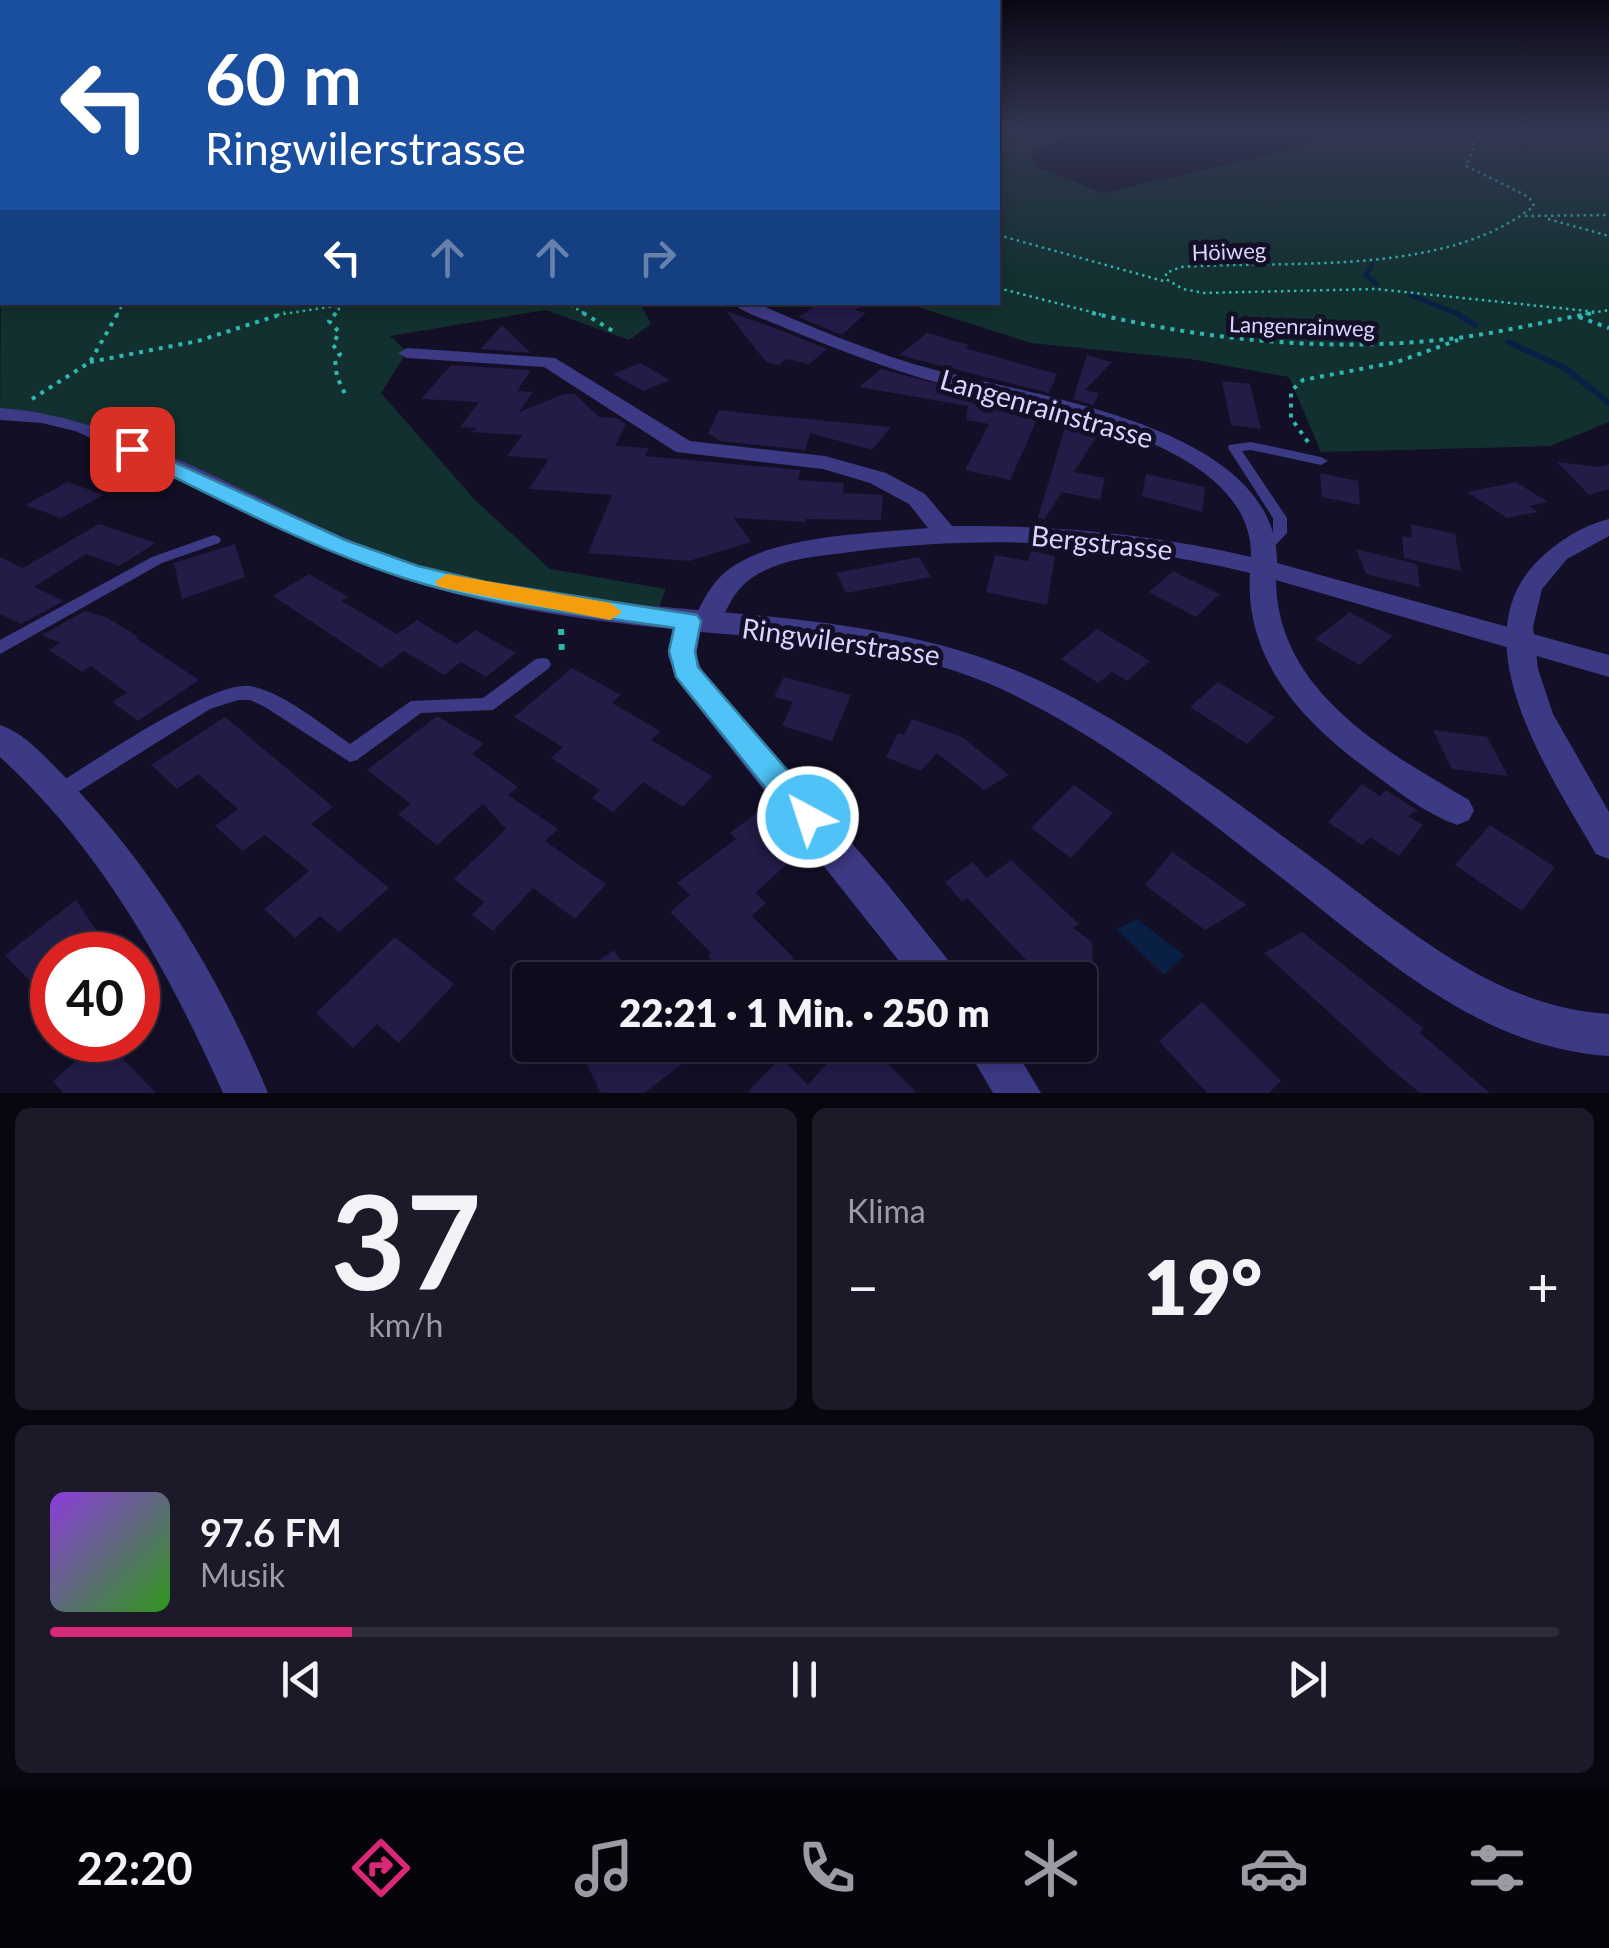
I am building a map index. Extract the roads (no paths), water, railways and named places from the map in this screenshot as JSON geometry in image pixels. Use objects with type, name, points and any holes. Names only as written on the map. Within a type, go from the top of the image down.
[{"type":"street","name":"Langenrainstrasse","points":[[746,305],[907,368],[1123,426],[1167,442],[1204,463],[1238,491],[1256,513],[1266,558],[1263,603],[1268,632],[1294,680],[1346,735],[1457,810]]},
{"type":"street","points":[[407,353],[548,362],[684,447],[810,460],[878,478],[917,499],[946,534]]},
{"type":"street","name":"Ringwilerstrasse","points":[[2,414],[56,419],[82,428],[336,545],[412,572],[486,590],[697,622],[904,645],[952,656],[1002,676],[1163,772],[1481,1000],[1549,1029],[1609,1035]]},
{"type":"street","points":[[1609,526],[1570,544],[1540,569],[1521,601],[1518,639],[1525,679],[1542,726],[1609,843]]},
{"type":"street","name":"Bergstrasse","points":[[697,622],[729,583],[764,563],[864,542],[946,534],[1023,533],[1266,558],[1609,666]]},
{"type":"street","points":[[697,622],[682,656],[689,675],[924,962]]},
{"type":"street","points":[[0,738],[60,793],[157,917],[246,1093]]},
{"type":"street","points":[[998,1062],[1019,1093]]},
{"type":"lane","points":[[1266,558],[1280,532],[1280,518],[1234,448],[1247,445],[1321,461]]},
{"type":"lane","points":[[0,648],[157,560],[214,540]]},
{"type":"lane","points":[[60,793],[204,704],[228,695],[251,693],[262,697],[350,754],[416,706],[487,705],[547,664]]},
{"type":"water","points":[[1137,919],[1184,955],[1164,975],[1116,929]]},
{"type":"waterway","points":[[1372,265],[1366,275],[1376,284]]},
{"type":"waterway","points":[[1410,295],[1458,314]]},
{"type":"waterway","points":[[1458,314],[1475,325]]},
{"type":"waterway","points":[[1508,342],[1565,368],[1609,403]]}]
